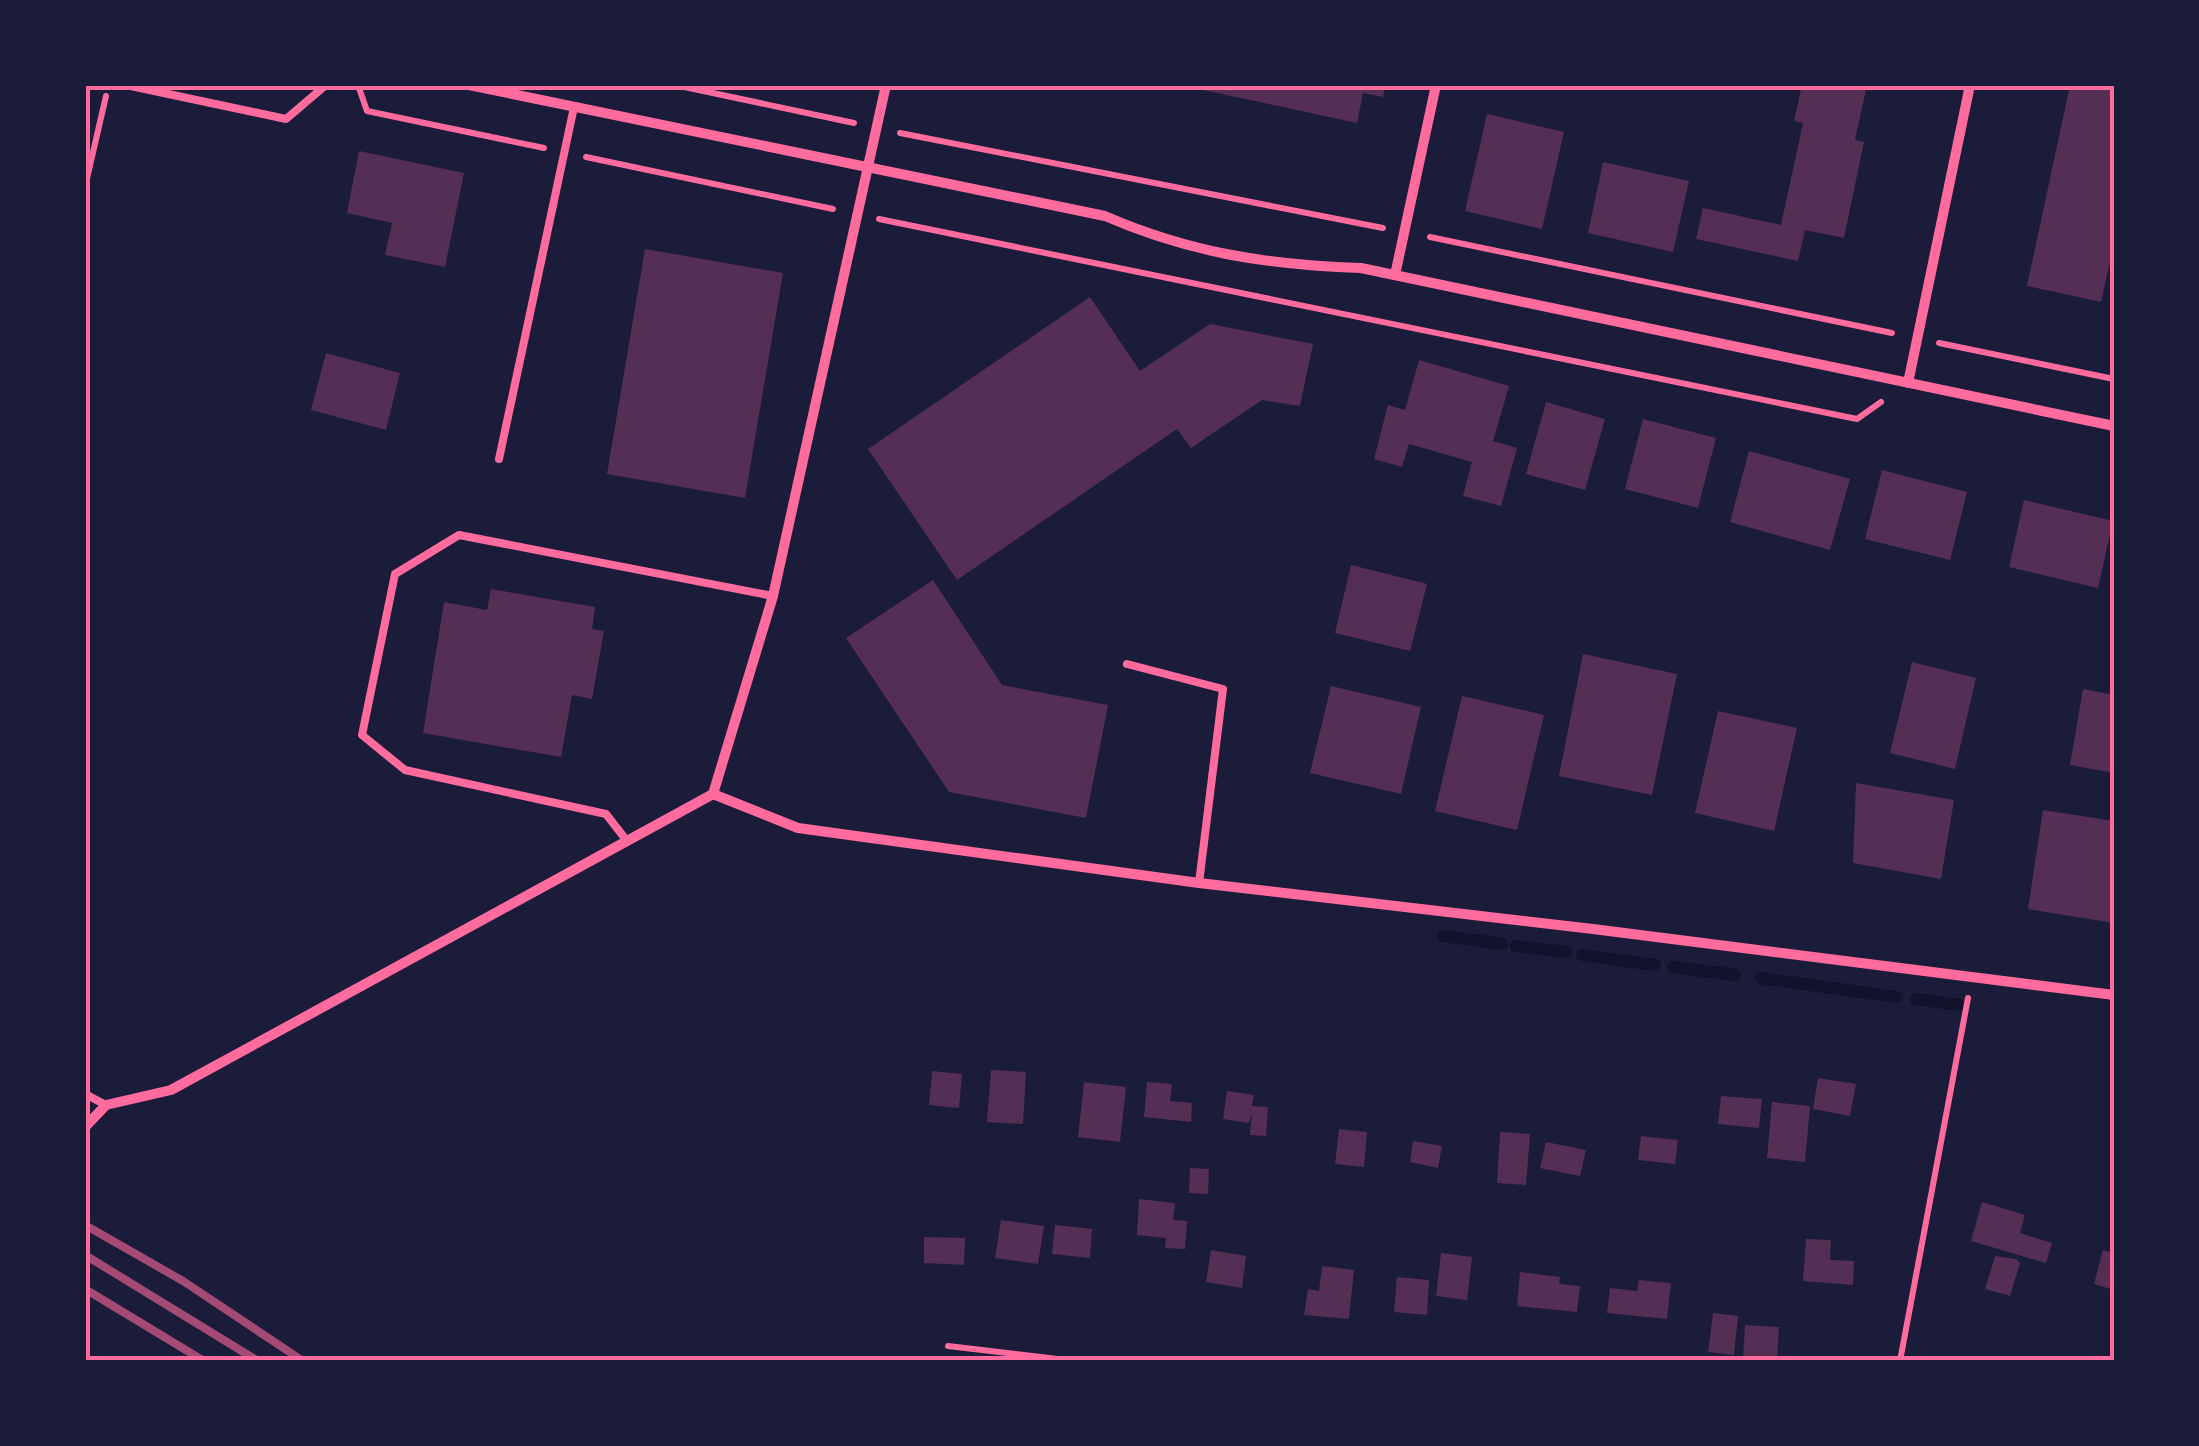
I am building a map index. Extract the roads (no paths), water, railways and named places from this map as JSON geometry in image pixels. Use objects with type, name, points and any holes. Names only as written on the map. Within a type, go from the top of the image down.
[{"type":"street","points":[[469,85],[1105,216],[1164,240],[1286,266],[1360,268],[2114,426]]},
{"type":"street","points":[[85,1127],[106,1105],[171,1090],[713,794],[773,596],[886,85]]},
{"type":"street","points":[[1395,275],[1436,85]]},
{"type":"street","points":[[1908,383],[1970,85]]},
{"type":"street","points":[[713,794],[798,828],[1198,884],[2114,995]]},
{"type":"lane","points":[[126,85],[286,119],[326,85]]},
{"type":"lane","points":[[499,459],[574,107]]},
{"type":"lane","points":[[627,841],[606,814],[405,770],[362,735],[395,574],[460,535],[773,596]]},
{"type":"lane","points":[[1127,664],[1223,690],[1198,884]]},
{"type":"lane","points":[[85,1094],[106,1105]]},
{"type":"waterway","points":[[1443,936],[1502,944]]},
{"type":"waterway","points":[[1516,946],[1566,952]]},
{"type":"waterway","points":[[1582,955],[1655,965]]},
{"type":"waterway","points":[[1673,967],[1735,975]]},
{"type":"waterway","points":[[1761,978],[1896,997]]},
{"type":"waterway","points":[[1916,999],[1960,1005]]},
{"type":"railway","points":[[85,1225],[183,1281],[303,1361]]},
{"type":"railway","points":[[85,1255],[258,1361]]},
{"type":"railway","points":[[85,1289],[204,1361]]}]
